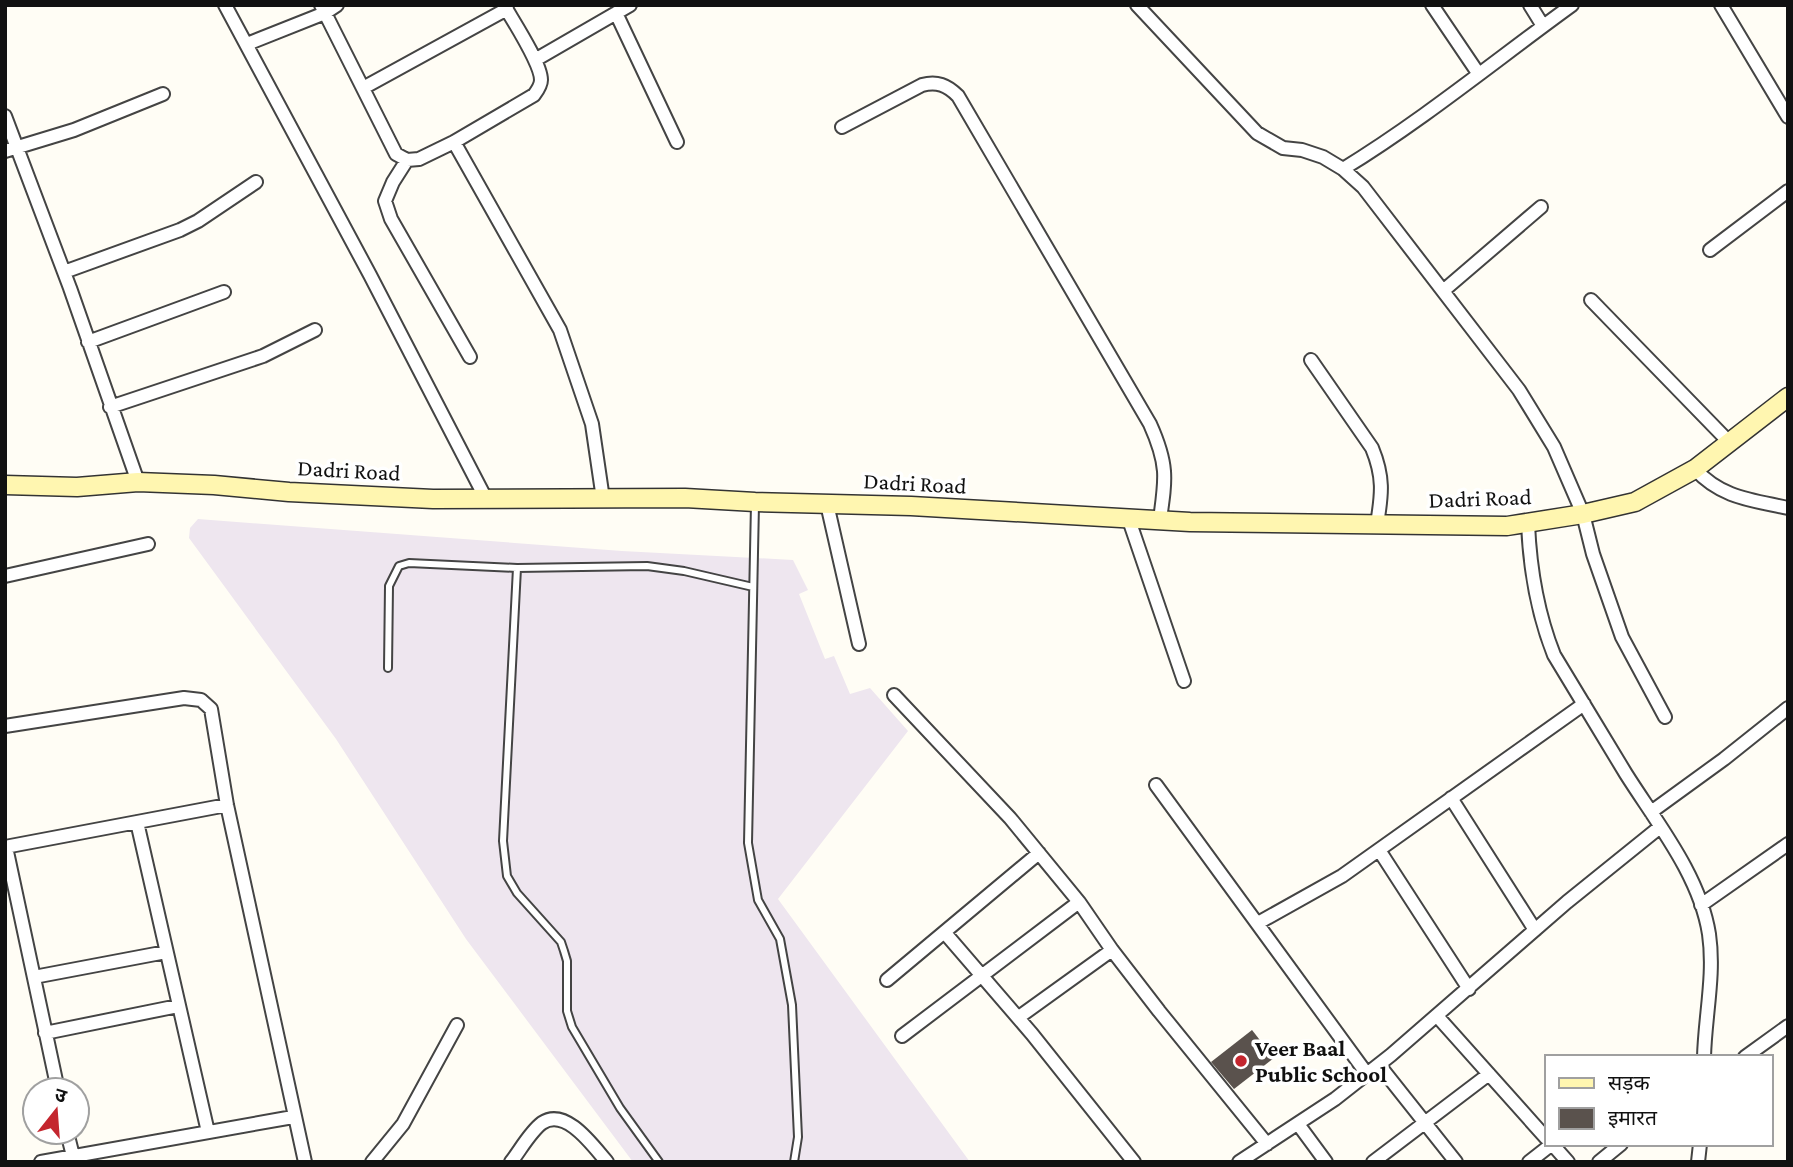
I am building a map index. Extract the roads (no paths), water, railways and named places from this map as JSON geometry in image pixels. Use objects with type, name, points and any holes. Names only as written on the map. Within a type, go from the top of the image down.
[{"type":"main road","name":"Dadri Road","points":[[5,485],[77,486],[138,482],[406,498],[685,498],[1160,519],[1507,526],[1583,514],[1635,502],[1695,469],[1788,397]]},
{"type":"street","points":[[225,5],[486,499]]},
{"type":"street","points":[[247,44],[337,5]]},
{"type":"street","points":[[535,60],[630,5]]},
{"type":"street","points":[[1137,5],[1257,133],[1272,143],[1323,157],[1363,187],[1518,390],[1554,447],[1583,514],[1596,565],[1622,637],[1665,717]]},
{"type":"street","points":[[1432,5],[1478,73]]},
{"type":"street","points":[[1530,5],[1543,26]]},
{"type":"street","points":[[1342,169],[1417,120],[1572,5]]},
{"type":"street","points":[[1721,5],[1788,117]]},
{"type":"street","points":[[323,9],[396,154],[407,160],[419,159],[454,142],[534,95],[541,80],[535,60],[505,7],[363,88]]},
{"type":"street","points":[[616,13],[677,142]]},
{"type":"street","points":[[842,127],[922,85],[933,82],[948,87],[958,96],[1150,424],[1165,464],[1166,477],[1160,519]]},
{"type":"street","points":[[11,149],[74,130],[163,94]]},
{"type":"street","points":[[5,116],[11,149],[64,272],[138,482]]},
{"type":"street","points":[[454,142],[560,330],[592,424],[603,499]]},
{"type":"street","points":[[407,160],[393,181],[385,201],[391,219],[470,357]]},
{"type":"street","points":[[64,272],[180,230],[256,182]]},
{"type":"street","points":[[1710,250],[1788,191]]},
{"type":"street","points":[[1443,291],[1541,208]]},
{"type":"street","points":[[88,342],[225,292]]},
{"type":"street","points":[[1591,300],[1730,443]]},
{"type":"street","points":[[110,407],[263,356],[315,330]]},
{"type":"street","points":[[1311,360],[1377,459],[1383,483],[1377,524]]},
{"type":"street","points":[[1695,469],[1706,482],[1717,489],[1788,508]]},
{"type":"street","points":[[827,504],[859,644]]},
{"type":"street","points":[[1128,517],[1184,681]]},
{"type":"street","points":[[1528,524],[1529,559],[1544,627],[1555,655],[1684,867],[1701,905],[1709,932],[1712,956],[1704,1055]]},
{"type":"street","points":[[5,576],[148,544]]},
{"type":"street","points":[[894,695],[1010,818],[1079,901],[1112,950],[1235,1108],[1267,1144]]},
{"type":"street","points":[[5,726],[184,698],[201,700],[211,709],[227,805],[293,1117],[305,1162]]},
{"type":"street","points":[[1258,923],[1310,896],[1379,850],[1584,704]]},
{"type":"street","points":[[1651,812],[1788,708]]},
{"type":"street","points":[[1156,785],[1367,1073]]},
{"type":"street","points":[[1451,799],[1535,930]]},
{"type":"street","points":[[55,1076],[6,847],[227,805]]},
{"type":"street","points":[[137,822],[208,1132]]},
{"type":"street","points":[[1239,1162],[1335,1099],[1379,1065],[1535,930],[1660,827]]},
{"type":"street","points":[[1701,905],[1788,844]]},
{"type":"street","points":[[1379,850],[1469,989]]},
{"type":"street","points":[[887,981],[1039,853]]},
{"type":"street","points":[[902,1036],[1079,901]]},
{"type":"street","points":[[945,933],[1018,1017],[1134,1162]]},
{"type":"street","points":[[1018,1017],[1112,950]]},
{"type":"street","points":[[34,977],[166,953]]},
{"type":"street","points":[[45,1033],[177,1006]]},
{"type":"street","points":[[1437,1016],[1545,1137]]},
{"type":"street","points":[[372,1162],[403,1124],[457,1025]]},
{"type":"street","points":[[1748,1055],[1788,1026]]},
{"type":"street","points":[[1379,1065],[1456,1162]]},
{"type":"street","points":[[1373,1162],[1489,1074]]},
{"type":"street","points":[[41,1162],[293,1117]]},
{"type":"street","points":[[512,1162],[536,1129],[545,1121],[559,1119],[574,1127],[607,1162]]},
{"type":"street","points":[[1298,1124],[1326,1162]]},
{"type":"street","points":[[70,1146],[72,1156]]},
{"type":"street","points":[[1529,1162],[1549,1146]]},
{"type":"street","points":[[1554,1146],[1568,1162]]},
{"type":"street","points":[[1599,1162],[1619,1146]]},
{"type":"lane","points":[[755,502],[748,844],[758,900],[780,939],[792,1005],[798,1137],[794,1162]]},
{"type":"lane","points":[[388,668],[388,586],[399,566],[409,563],[517,568],[647,566],[684,571],[753,587]]},
{"type":"lane","points":[[517,568],[503,841],[507,876],[517,893],[561,942],[567,961],[566,1011],[572,1027],[620,1108],[659,1162]]},
{"type":"place","name":"Veer Baal Public School","points":[[1241,1061]]}]
